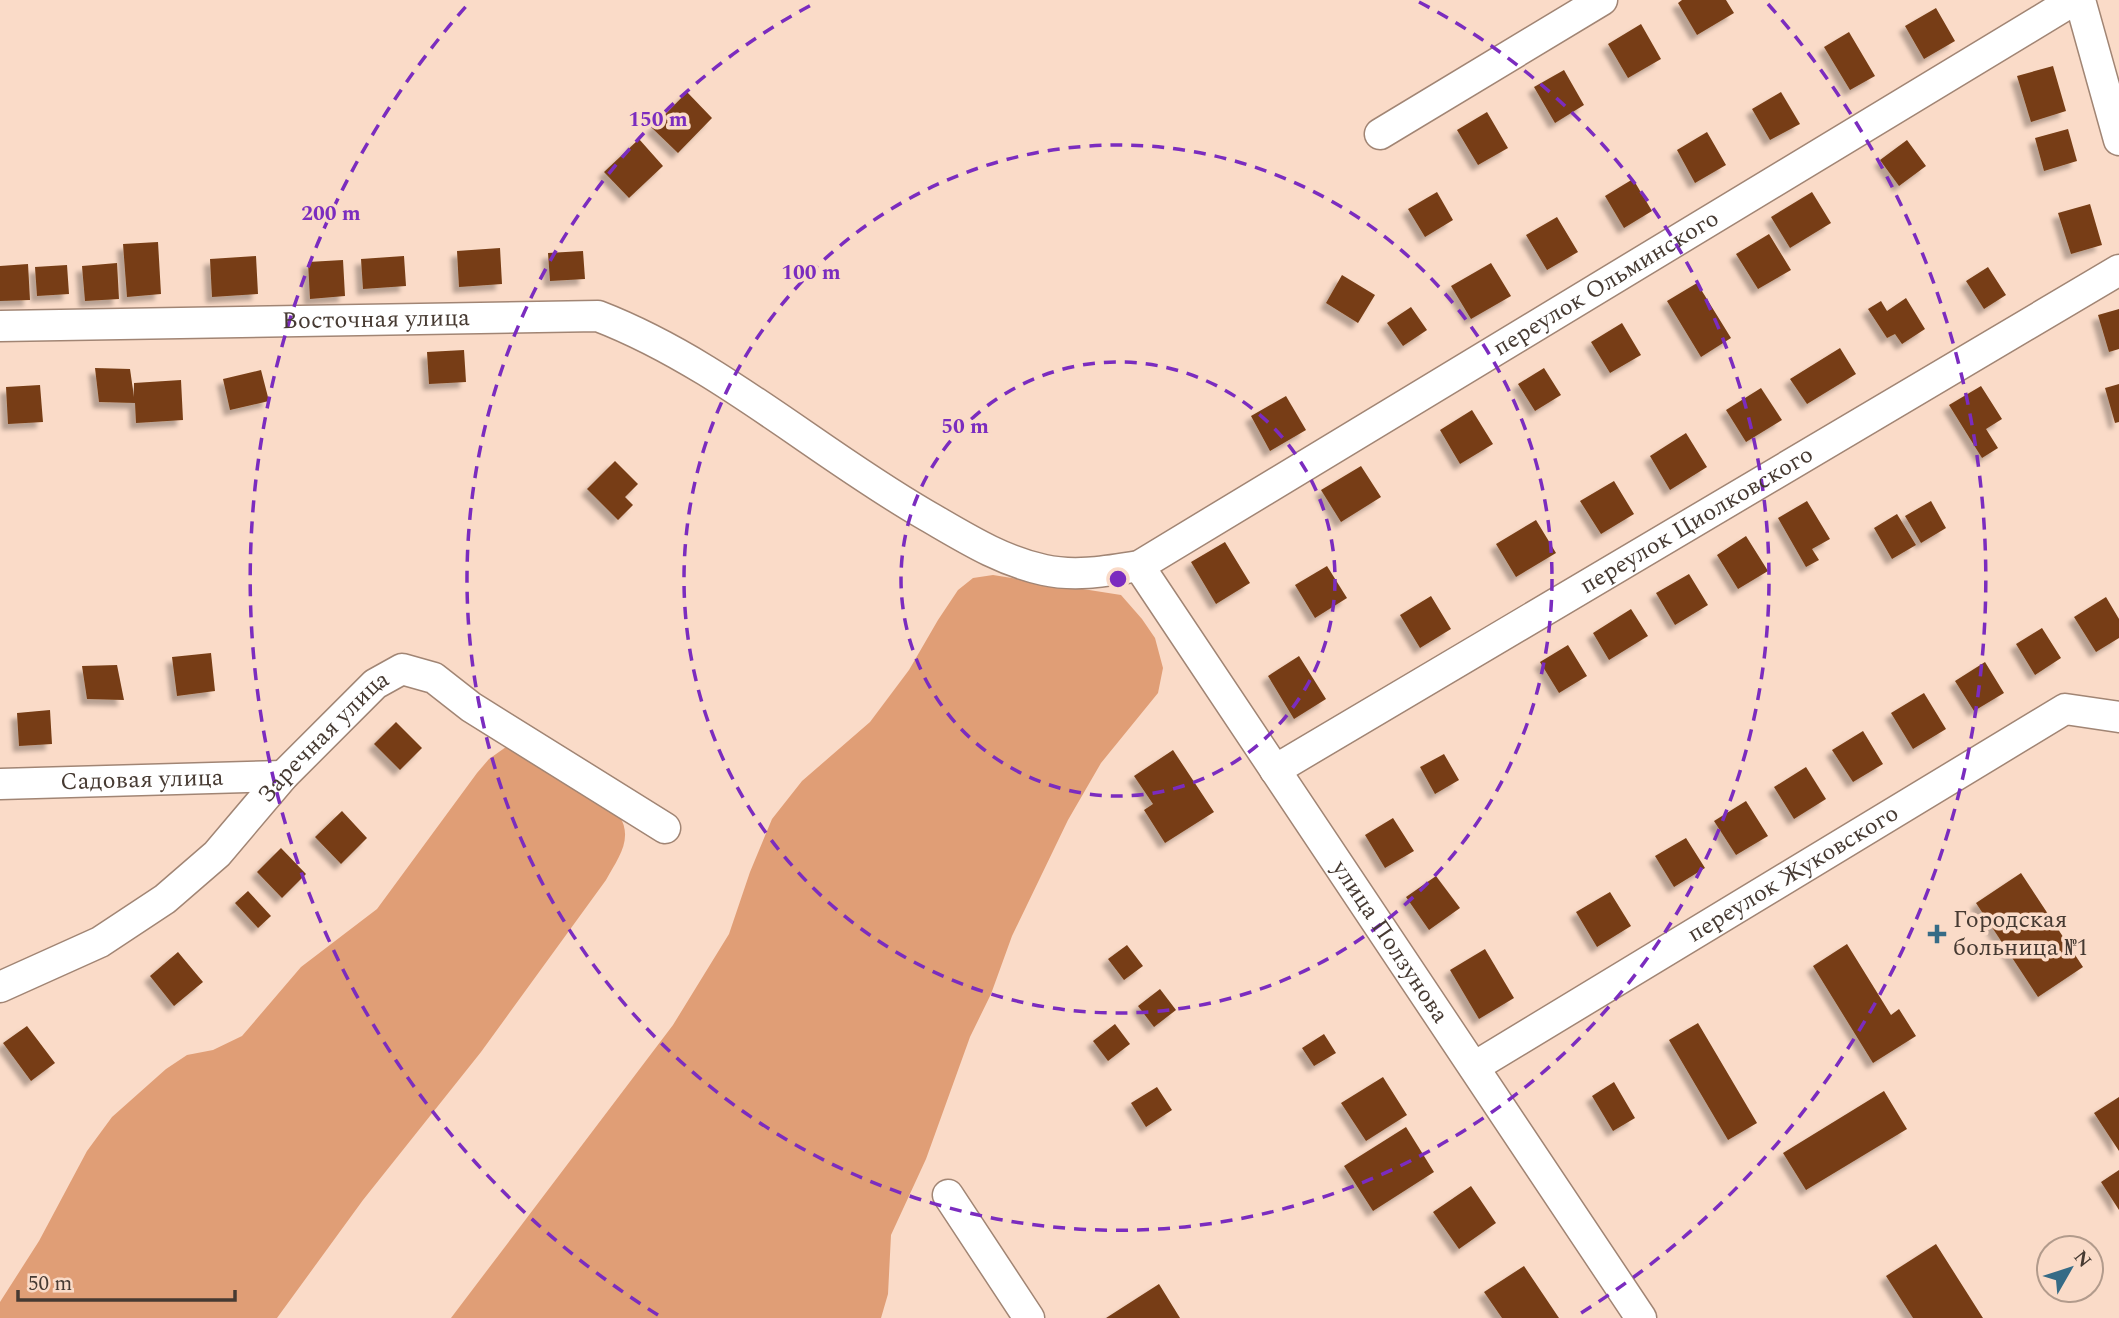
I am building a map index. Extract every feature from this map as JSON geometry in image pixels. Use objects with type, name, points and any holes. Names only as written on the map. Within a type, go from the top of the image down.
[{"type":"street","points":[[1380,134],[1602,0]]},
{"type":"street","name":"переулок Ольминского","points":[[1139,566],[2074,0]]},
{"type":"street","points":[[2080,0],[2119,140]]},
{"type":"street","name":"переулок Циолковского","points":[[1275,771],[2119,270]]},
{"type":"street","name":"Восточная улица","points":[[0,326],[598,316],[673,352],[733,387],[881,489],[992,554],[1045,570],[1089,574],[1139,566]]},
{"type":"street","name":"улица Ползунова","points":[[1139,566],[1641,1318]]},
{"type":"street","name":"Заречная улица","points":[[0,987],[100,943],[165,899],[217,854],[283,776],[375,684],[402,670],[434,678],[471,707],[665,828]]},
{"type":"street","name":"переулок Жуковского","points":[[1474,1067],[2065,709],[2119,717]]},
{"type":"street","name":"Садовая улица","points":[[0,784],[283,776]]},
{"type":"street","points":[[948,1195],[1028,1318]]},
{"type":"shaded area","points":[[993,575],[1121,595],[1155,638],[1163,668],[1158,693],[1101,763],[1068,820],[1012,936],[991,994],[970,1037],[926,1159],[891,1235],[888,1294],[881,1318],[451,1318],[673,1025],[729,934],[772,819],[802,781],[870,722],[909,670],[958,590],[973,578]]},
{"type":"shaded area","points":[[506,747],[522,750],[619,815],[625,832],[623,848],[606,880],[481,1052],[363,1200],[277,1318],[0,1318],[0,1302],[39,1241],[87,1151],[112,1117],[166,1069],[187,1055],[213,1050],[242,1036],[301,967],[377,909],[477,773],[489,759]]},
{"type":"building","points":[[1682,0],[1726,0],[1734,13],[1697,35],[1678,3]]},
{"type":"building","points":[[1936,8],[1955,41],[1924,59],[1905,26]]},
{"type":"building","points":[[1641,24],[1661,59],[1628,78],[1608,44]]},
{"type":"building","points":[[1849,32],[1875,76],[1850,90],[1824,47]]},
{"type":"building","points":[[2053,66],[2066,111],[2031,122],[2017,76]]},
{"type":"building","points":[[1564,70],[1584,105],[1555,123],[1534,87]]},
{"type":"building","points":[[687,92],[712,118],[678,153],[652,128]]},
{"type":"building","points":[[1781,92],[1800,124],[1770,140],[1752,109]]},
{"type":"building","points":[[1487,112],[1508,148],[1478,165],[1457,130]]},
{"type":"building","points":[[2068,129],[2077,161],[2044,171],[2035,138]]},
{"type":"building","points":[[1707,132],[1726,165],[1695,183],[1677,150]]},
{"type":"building","points":[[639,139],[663,166],[629,198],[604,172]]},
{"type":"building","points":[[1907,140],[1926,166],[1899,186],[1880,160]]},
{"type":"building","points":[[1633,179],[1652,211],[1624,228],[1605,196]]},
{"type":"building","points":[[1437,192],[1453,220],[1425,237],[1408,209]]},
{"type":"building","points":[[1812,192],[1831,223],[1790,248],[1771,217]]},
{"type":"building","points":[[2090,204],[2102,245],[2071,254],[2058,213]]},
{"type":"building","points":[[1557,217],[1578,252],[1547,270],[1526,235]]},
{"type":"building","points":[[1769,234],[1791,270],[1758,289],[1736,254]]},
{"type":"building","points":[[158,242],[161,294],[127,297],[123,244]]},
{"type":"building","points":[[500,248],[502,284],[459,287],[457,251]]},
{"type":"building","points":[[583,251],[585,279],[550,281],[548,253]]},
{"type":"building","points":[[256,256],[258,294],[212,297],[210,259]]},
{"type":"building","points":[[404,256],[406,286],[363,289],[361,259]]},
{"type":"building","points":[[343,260],[345,296],[310,299],[308,262]]},
{"type":"building","points":[[117,263],[119,299],[85,301],[82,266]]},
{"type":"building","points":[[1491,263],[1511,296],[1471,319],[1451,286]]},
{"type":"building","points":[[28,264],[30,300],[0,301],[0,266]]},
{"type":"building","points":[[67,265],[69,294],[37,296],[35,267]]},
{"type":"building","points":[[1988,267],[2006,295],[1984,309],[1966,281]]},
{"type":"building","points":[[1342,275],[1375,295],[1358,323],[1326,303]]},
{"type":"building","points":[[1697,283],[1731,338],[1701,357],[1667,301]]},
{"type":"building","points":[[1906,298],[1925,329],[1902,344],[1895,334],[1887,338],[1868,309],[1881,301],[1887,311]]},
{"type":"building","points":[[1411,307],[1427,330],[1403,346],[1387,323]]},
{"type":"building","points":[[2119,309],[2119,349],[2109,352],[2098,315]]},
{"type":"building","points":[[1622,323],[1641,355],[1610,373],[1591,342]]},
{"type":"building","points":[[1840,348],[1856,374],[1807,404],[1790,379]]},
{"type":"building","points":[[464,350],[466,382],[429,384],[427,352]]},
{"type":"building","points":[[95,368],[130,369],[134,397],[134,383],[181,380],[183,420],[136,423],[135,403],[99,402]]},
{"type":"building","points":[[1544,368],[1561,395],[1535,411],[1518,384]]},
{"type":"building","points":[[261,370],[269,401],[230,410],[223,379]]},
{"type":"building","points":[[2119,384],[2119,422],[2115,423],[2105,388]]},
{"type":"building","points":[[40,385],[43,422],[8,424],[6,387]]},
{"type":"building","points":[[1981,386],[2002,419],[1986,429],[1998,448],[1982,458],[1949,405]]},
{"type":"building","points":[[1761,388],[1782,420],[1746,442],[1726,410]]},
{"type":"building","points":[[1286,396],[1306,430],[1270,451],[1251,416]]},
{"type":"building","points":[[1472,410],[1493,444],[1460,464],[1440,430]]},
{"type":"building","points":[[1686,433],[1707,467],[1670,490],[1650,456]]},
{"type":"building","points":[[615,461],[638,484],[625,497],[633,505],[618,520],[587,489]]},
{"type":"building","points":[[1361,466],[1381,497],[1341,522],[1321,490]]},
{"type":"building","points":[[1614,481],[1634,514],[1601,534],[1580,501]]},
{"type":"building","points":[[1807,501],[1830,539],[1812,549],[1819,560],[1806,567],[1778,518]]},
{"type":"building","points":[[1931,501],[1946,528],[1921,543],[1905,516]]},
{"type":"building","points":[[1897,514],[1916,545],[1892,559],[1874,528]]},
{"type":"building","points":[[1536,520],[1556,553],[1516,577],[1496,544]]},
{"type":"building","points":[[1746,536],[1768,571],[1738,589],[1717,555]]},
{"type":"building","points":[[1225,542],[1250,583],[1216,604],[1191,562]]},
{"type":"building","points":[[1327,566],[1347,598],[1315,618],[1295,585]]},
{"type":"building","points":[[1689,574],[1708,605],[1675,625],[1656,593]]},
{"type":"building","points":[[1431,596],[1451,629],[1420,648],[1400,615]]},
{"type":"building","points":[[2106,597],[2119,619],[2119,638],[2096,652],[2074,617]]},
{"type":"building","points":[[1631,609],[1648,636],[1609,660],[1593,633]]},
{"type":"building","points":[[2042,628],[2061,658],[2035,675],[2016,644]]},
{"type":"building","points":[[1568,645],[1587,676],[1559,693],[1540,662]]},
{"type":"building","points":[[211,653],[215,691],[177,696],[172,657]]},
{"type":"building","points":[[1299,656],[1326,699],[1294,719],[1268,676]]},
{"type":"building","points":[[1985,662],[2004,693],[1974,711],[1955,681]]},
{"type":"building","points":[[117,665],[124,700],[87,699],[82,666]]},
{"type":"building","points":[[1924,693],[1946,729],[1913,749],[1891,713]]},
{"type":"building","points":[[50,710],[52,744],[19,746],[17,713]]},
{"type":"building","points":[[396,722],[422,748],[400,770],[374,744]]},
{"type":"building","points":[[1863,731],[1883,764],[1853,782],[1832,750]]},
{"type":"building","points":[[1173,750],[1214,812],[1165,843],[1144,810],[1153,804],[1134,776]]},
{"type":"building","points":[[1444,754],[1459,780],[1435,794],[1420,767]]},
{"type":"building","points":[[1806,767],[1826,799],[1794,819],[1774,787]]},
{"type":"building","points":[[1746,801],[1768,836],[1736,855],[1714,821]]},
{"type":"building","points":[[342,811],[367,838],[341,864],[315,837]]},
{"type":"building","points":[[1393,818],[1414,851],[1385,868],[1365,835]]},
{"type":"building","points":[[1686,838],[1705,868],[1674,887],[1655,856]]},
{"type":"building","points":[[281,848],[306,874],[282,898],[257,872]]},
{"type":"building","points":[[2021,873],[2083,967],[2038,997],[1976,903]]},
{"type":"building","points":[[1436,876],[1460,908],[1429,930],[1406,897]]},
{"type":"building","points":[[248,891],[271,916],[258,928],[235,903]]},
{"type":"building","points":[[1610,892],[1631,926],[1597,947],[1576,912]]},
{"type":"building","points":[[1847,944],[1891,1015],[1899,1009],[1916,1036],[1873,1063],[1813,966]]},
{"type":"building","points":[[1127,945],[1143,966],[1124,980],[1108,959]]},
{"type":"building","points":[[1485,949],[1514,998],[1479,1019],[1450,970]]},
{"type":"building","points":[[178,952],[203,982],[174,1006],[150,976]]},
{"type":"building","points":[[1160,989],[1176,1010],[1154,1027],[1138,1006]]},
{"type":"building","points":[[1698,1023],[1757,1123],[1728,1140],[1669,1040]]},
{"type":"building","points":[[1115,1024],[1130,1044],[1108,1061],[1093,1041]]},
{"type":"building","points":[[27,1026],[55,1063],[31,1081],[3,1043]]},
{"type":"building","points":[[1324,1034],[1336,1053],[1314,1066],[1302,1048]]},
{"type":"building","points":[[1383,1077],[1407,1115],[1366,1141],[1341,1103]]},
{"type":"building","points":[[1614,1082],[1635,1118],[1613,1131],[1592,1096]]},
{"type":"building","points":[[1157,1087],[1172,1110],[1146,1127],[1131,1103]]},
{"type":"building","points":[[1884,1091],[1907,1129],[1806,1190],[1783,1153]]},
{"type":"building","points":[[2119,1097],[2119,1151],[2094,1113]]},
{"type":"building","points":[[1406,1127],[1434,1172],[1373,1211],[1344,1166]]},
{"type":"building","points":[[2119,1170],[2119,1210],[2101,1182]]},
{"type":"building","points":[[1471,1186],[1496,1223],[1459,1249],[1433,1212]]},
{"type":"building","points":[[1936,1244],[1983,1318],[1913,1318],[1886,1276]]},
{"type":"building","points":[[1524,1266],[1559,1318],[1502,1318],[1484,1292]]},
{"type":"building","points":[[1159,1284],[1180,1318],[1106,1318]]},
{"type":"place","name":"Городская больница №1","points":[[1937,934]]}]
